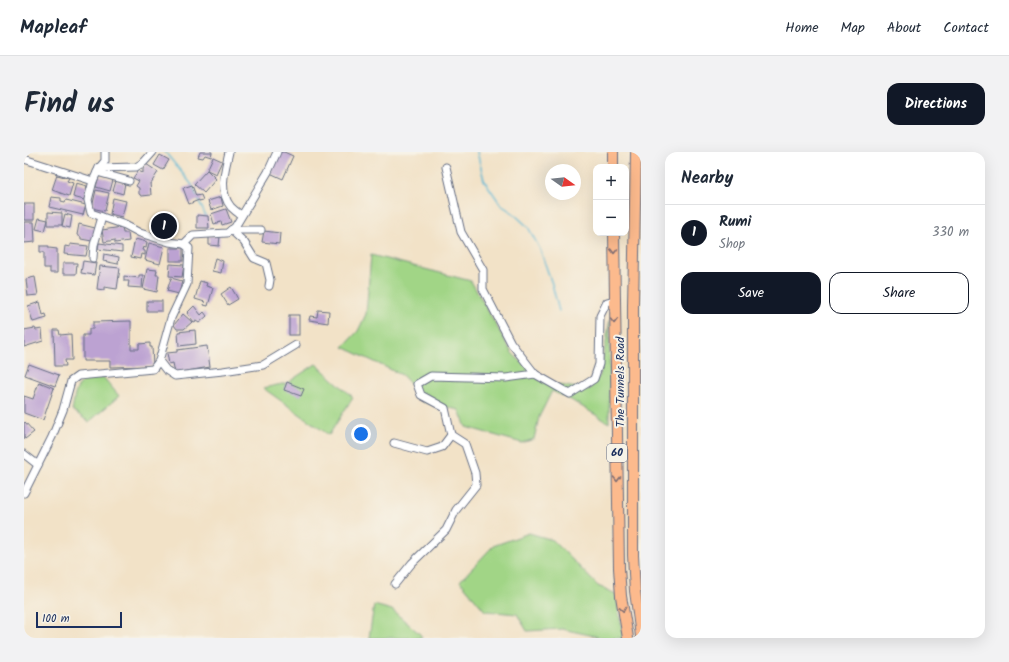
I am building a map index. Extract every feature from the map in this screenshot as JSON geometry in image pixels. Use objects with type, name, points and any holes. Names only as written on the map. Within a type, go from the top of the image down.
[{"type":"highway","points":[[613,152],[613,164]]},
{"type":"highway","name":"The Tunnels Road","points":[[636,152],[633,306],[633,555],[635,592],[641,636]]},
{"type":"highway","name":"The Tunnels Road","points":[[614,236],[619,568],[621,596],[628,638]]},
{"type":"street","points":[[24,493],[63,410],[71,381],[78,376],[153,369],[158,361],[171,318],[186,284],[189,248],[184,244],[168,242],[140,233],[125,225],[91,213],[88,200],[93,181],[98,170],[105,161],[105,152]]},
{"type":"street","points":[[98,170],[136,168],[153,152]]},
{"type":"street","points":[[229,152],[223,181],[224,192],[231,208],[241,215]]},
{"type":"street","points":[[184,244],[193,234],[228,233],[235,227],[268,172],[277,152]]},
{"type":"street","points":[[24,159],[93,181]]},
{"type":"street","points":[[446,167],[461,232],[483,270],[483,289],[512,343],[535,374],[570,394],[594,379],[599,364],[600,316],[607,302],[614,300]]},
{"type":"street","points":[[98,170],[129,181]]},
{"type":"street","points":[[93,258],[94,245],[102,217]]},
{"type":"street","points":[[231,230],[261,230]]},
{"type":"street","points":[[231,230],[244,242],[254,258],[266,263],[270,280],[269,286]]},
{"type":"street","points":[[158,361],[166,370],[175,376],[223,371],[263,364],[296,345]]},
{"type":"street","points":[[395,584],[412,564],[446,530],[456,510],[476,485],[475,473],[465,444],[451,435],[445,408],[421,395],[417,384],[431,376],[506,378],[535,374]]},
{"type":"street","points":[[394,443],[427,452],[442,447],[451,435]]},
{"type":"street","points":[[24,454],[38,465]]},
{"type":"green space","points":[[371,255],[471,281],[512,353],[542,382],[589,390],[600,375],[610,319],[609,423],[571,400],[552,391],[539,417],[534,439],[522,443],[466,427],[459,410],[423,402],[416,390],[402,375],[343,347],[358,331],[366,314]]},
{"type":"green space","points":[[316,364],[353,397],[329,435],[263,388],[287,383]]},
{"type":"green space","points":[[88,378],[104,378],[119,396],[89,422],[72,410],[75,396],[80,384]]},
{"type":"green space","points":[[529,533],[553,540],[598,586],[616,594],[623,638],[604,638],[562,629],[527,631],[517,614],[485,611],[460,581],[493,546]]},
{"type":"green space","points":[[374,605],[392,610],[420,634],[422,638],[369,638]]},
{"type":"building","points":[[200,152],[212,152],[211,157],[205,155],[203,158],[198,157]]},
{"type":"building","points":[[279,152],[284,152],[293,156],[283,179],[270,173]]},
{"type":"building","points":[[160,155],[169,160],[163,170],[154,165]]},
{"type":"building","points":[[213,157],[222,161],[216,174],[207,170]]},
{"type":"building","points":[[146,164],[158,172],[150,183],[151,195],[142,196],[139,194],[139,188],[136,186],[139,181],[133,178],[138,171],[143,173],[143,169]]},
{"type":"building","points":[[207,170],[216,179],[204,193],[194,184]]},
{"type":"building","points":[[57,175],[69,178],[67,181],[73,183],[69,196],[52,190]]},
{"type":"building","points":[[99,176],[113,180],[110,191],[96,187]]},
{"type":"building","points":[[116,181],[125,183],[123,194],[113,191]]},
{"type":"building","points":[[76,183],[87,186],[84,200],[73,197]]},
{"type":"building","points":[[192,185],[196,196],[201,195],[203,200],[189,204],[183,188]]},
{"type":"building","points":[[96,190],[109,193],[105,211],[92,208]]},
{"type":"building","points":[[51,197],[61,198],[61,201],[65,202],[66,200],[86,205],[83,215],[49,207]]},
{"type":"building","points":[[221,197],[223,206],[211,210],[208,201]]},
{"type":"building","points":[[113,198],[126,201],[122,217],[110,214]]},
{"type":"building","points":[[24,204],[34,204],[34,220],[24,220]]},
{"type":"building","points":[[226,209],[231,222],[222,225],[221,222],[214,224],[211,214]]},
{"type":"building","points":[[48,212],[62,213],[62,225],[48,225]]},
{"type":"building","points":[[65,214],[72,216],[70,228],[62,226]]},
{"type":"building","points":[[197,215],[208,216],[209,228],[197,228]]},
{"type":"building","points":[[39,218],[48,220],[45,231],[36,229]]},
{"type":"building","points":[[24,222],[34,222],[35,242],[24,243]]},
{"type":"building","points":[[79,224],[95,228],[92,241],[81,239],[81,237],[77,235]]},
{"type":"building","points":[[122,227],[123,233],[128,233],[129,241],[115,243],[115,240],[104,242],[102,230]]},
{"type":"building","points":[[264,231],[280,233],[279,244],[262,242]]},
{"type":"building","points":[[209,236],[220,236],[219,246],[209,245]]},
{"type":"building","points":[[135,239],[147,242],[146,248],[143,247],[142,250],[145,251],[145,255],[141,254],[140,259],[131,257]]},
{"type":"building","points":[[99,243],[122,246],[122,252],[98,249]]},
{"type":"building","points":[[149,243],[164,247],[160,264],[145,260]]},
{"type":"building","points":[[70,244],[88,246],[86,256],[64,254],[65,246],[70,247]]},
{"type":"building","points":[[40,246],[49,246],[49,248],[57,249],[57,273],[50,273],[50,268],[44,268],[44,252],[40,252]]},
{"type":"building","points":[[170,248],[183,248],[183,261],[170,261]]},
{"type":"building","points":[[104,254],[119,257],[118,264],[103,261]]},
{"type":"building","points":[[215,258],[223,261],[221,273],[212,271]]},
{"type":"building","points":[[83,261],[96,263],[94,275],[81,273]]},
{"type":"building","points":[[63,263],[77,263],[76,274],[63,274]]},
{"type":"building","points":[[170,264],[184,265],[182,277],[169,276]]},
{"type":"building","points":[[100,266],[120,268],[117,289],[104,287],[104,290],[97,289]]},
{"type":"building","points":[[147,269],[157,270],[156,275],[159,275],[157,292],[143,289]]},
{"type":"building","points":[[139,275],[143,275],[142,288],[128,287],[129,281],[124,281],[124,276],[139,278]]},
{"type":"building","points":[[35,277],[38,295],[28,296],[26,279]]},
{"type":"building","points":[[171,278],[182,281],[179,294],[167,291]]},
{"type":"building","points":[[200,281],[207,283],[206,286],[213,288],[208,306],[204,305],[205,302],[195,299]]},
{"type":"building","points":[[231,287],[238,299],[228,305],[221,294]]},
{"type":"building","points":[[147,301],[162,301],[162,311],[147,311]]},
{"type":"building","points":[[40,302],[43,315],[46,314],[47,318],[33,322],[28,306]]},
{"type":"building","points":[[194,306],[201,315],[204,312],[207,316],[199,323],[196,321],[194,322],[187,313]]},
{"type":"building","points":[[318,310],[329,311],[328,323],[309,320],[310,316],[317,317]]},
{"type":"building","points":[[183,314],[192,322],[184,329],[177,329],[174,325]]},
{"type":"building","points":[[289,315],[299,315],[299,335],[289,335]]},
{"type":"building","points":[[131,321],[131,349],[139,349],[139,344],[150,343],[150,347],[152,347],[153,366],[110,367],[110,361],[83,361],[83,335],[89,335],[89,329],[93,329],[93,322]]},
{"type":"building","points":[[35,328],[36,330],[42,329],[43,341],[24,347],[24,330]]},
{"type":"building","points":[[54,330],[59,330],[60,335],[71,334],[72,360],[65,360],[66,366],[55,366]]},
{"type":"building","points":[[195,330],[196,344],[179,346],[178,332]]},
{"type":"building","points":[[207,346],[210,367],[175,373],[173,363],[169,364],[167,353],[177,352],[177,350]]},
{"type":"building","points":[[29,364],[59,375],[55,386],[25,375]]},
{"type":"building","points":[[39,382],[54,388],[43,420],[24,413],[24,396],[33,399]]},
{"type":"building","points":[[287,382],[304,389],[301,396],[284,390]]},
{"type":"building","points":[[25,422],[34,432],[25,439],[24,423]]},
{"type":"waterway","points":[[165,152],[192,185],[206,217]]},
{"type":"waterway","points":[[477,152],[484,180],[501,205],[513,213],[528,227],[540,249],[552,284],[559,311]]},
{"type":"place","name":"Rumi","points":[[164,226]]}]
